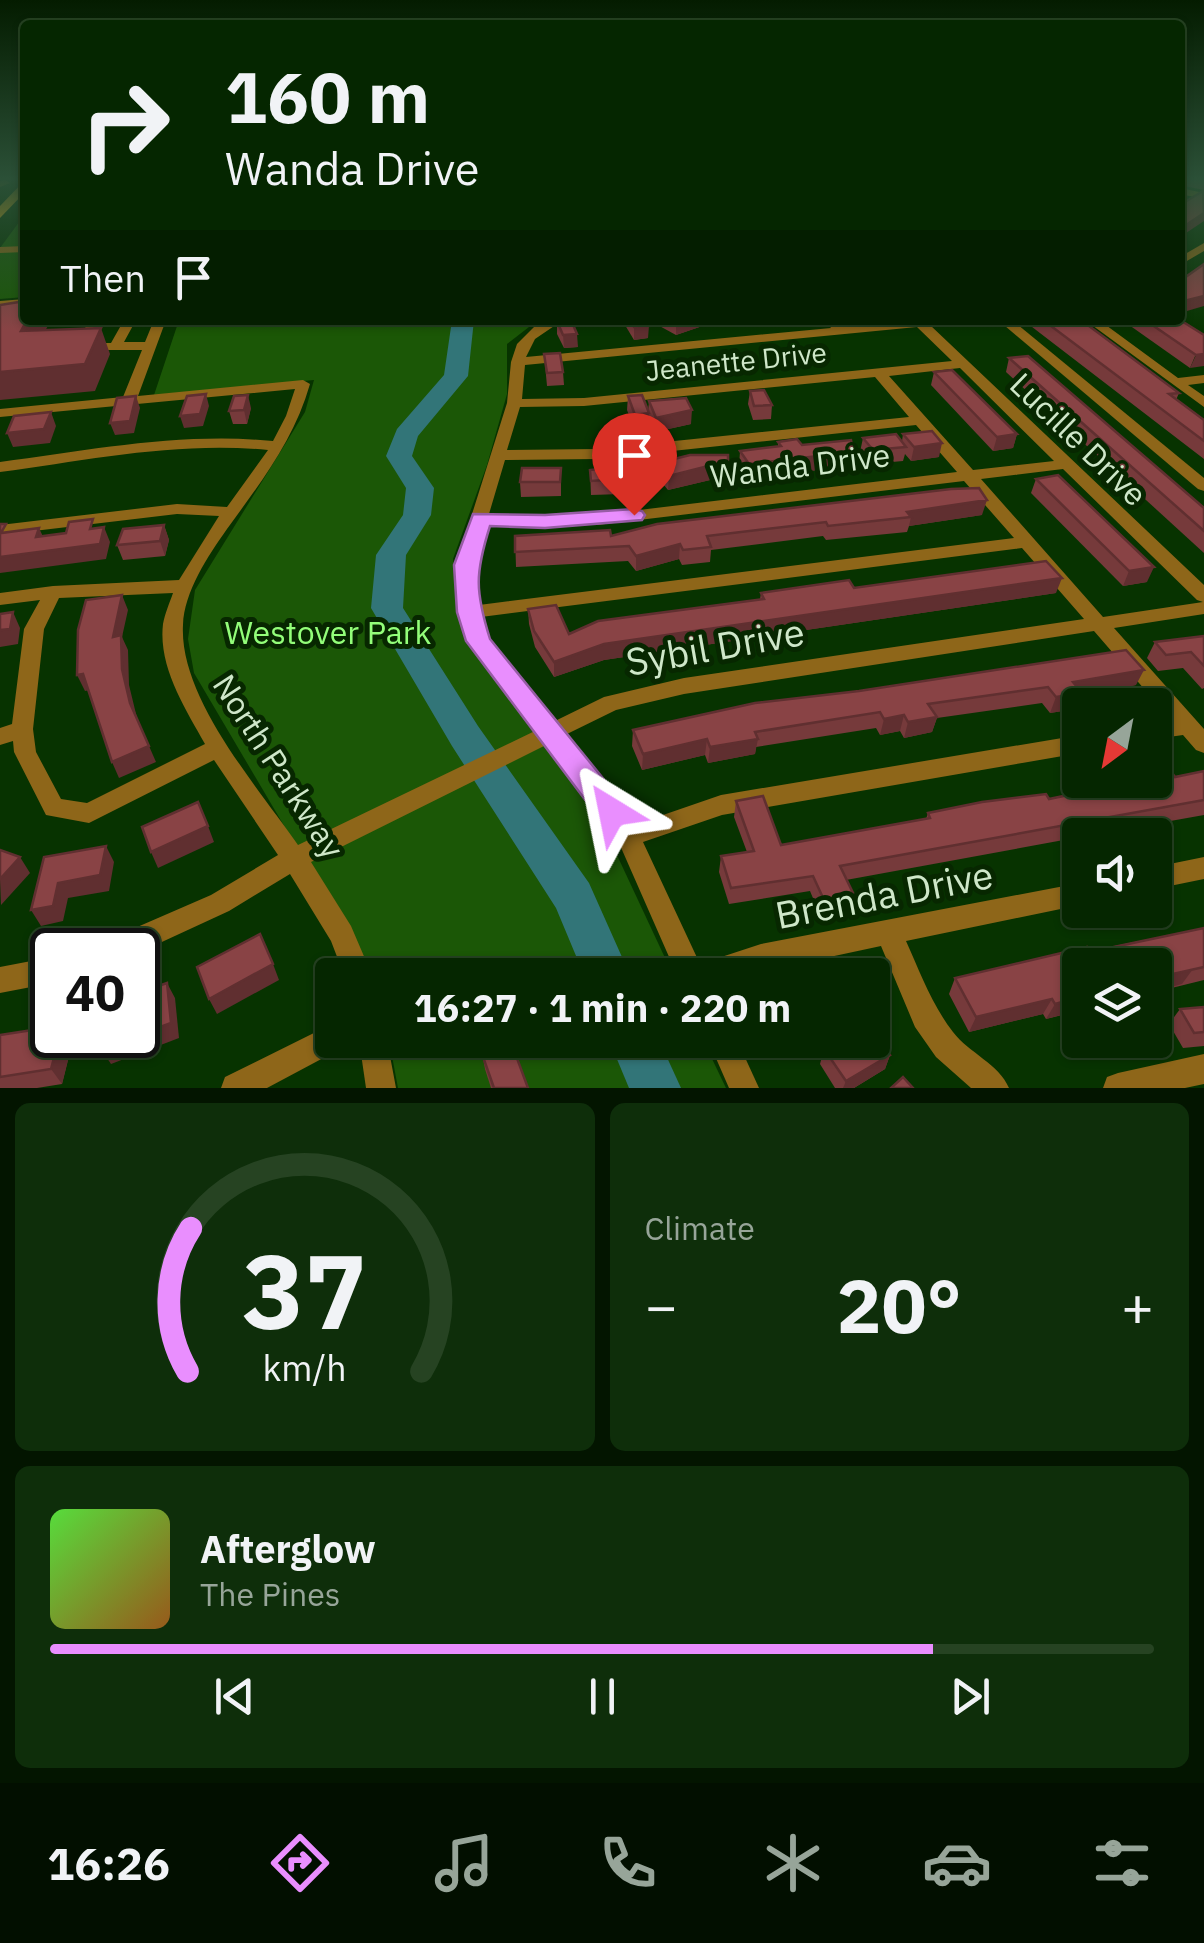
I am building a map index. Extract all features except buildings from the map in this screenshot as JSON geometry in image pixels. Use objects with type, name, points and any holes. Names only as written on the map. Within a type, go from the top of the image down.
[{"type":"street","points":[[93,325],[86,346],[150,346]]},
{"type":"street","points":[[116,346],[127,325]]},
{"type":"street","points":[[0,413],[129,401],[158,325]]},
{"type":"street","points":[[548,325],[523,340],[514,402],[465,565],[470,612],[478,641],[544,736],[629,836],[684,958]]},
{"type":"street","points":[[518,362],[835,325]]},
{"type":"street","name":"Lucille Drive","points":[[922,325],[1204,596]]},
{"type":"street","points":[[1010,325],[1204,486]]},
{"type":"street","points":[[1098,325],[1204,403]]},
{"type":"street","name":"Jeanette Drive","points":[[514,402],[584,402],[962,364]]},
{"type":"street","points":[[878,372],[1204,744]]},
{"type":"street","points":[[1175,382],[1204,379]]},
{"type":"street","name":"North Parkway","points":[[129,401],[303,384],[298,408],[277,446],[185,586],[170,648],[188,694],[219,747],[333,914],[351,958]]},
{"type":"street","points":[[498,455],[597,454],[918,420]]},
{"type":"street","points":[[0,467],[204,444],[252,442],[277,446]]},
{"type":"street","name":"Wanda Drive","points":[[481,519],[598,520],[1065,464]]},
{"type":"street","points":[[0,530],[178,509],[231,512]]},
{"type":"street","points":[[470,612],[1026,542]]},
{"type":"street","points":[[0,600],[53,592],[185,586]]},
{"type":"street","points":[[53,592],[34,630],[11,733],[54,808],[90,812],[219,747]]},
{"type":"street","name":"Sybil Drive","points":[[160,930],[220,903],[294,858],[442,783],[610,702],[648,692],[1204,608]]},
{"type":"street","points":[[1172,729],[1187,726]]},
{"type":"street","points":[[629,836],[721,804],[1062,747]]},
{"type":"street","points":[[1172,875],[1204,868]]},
{"type":"street","name":"Brenda Drive","points":[[754,958],[1062,898]]},
{"type":"street","points":[[888,933],[925,1017],[946,1047],[994,1088]]},
{"type":"street","points":[[0,980],[30,974]]},
{"type":"street","points":[[236,1088],[315,1047]]},
{"type":"street","points":[[376,1058],[381,1088]]},
{"type":"street","points":[[730,1058],[744,1088]]},
{"type":"street","points":[[1118,1088],[1204,1069]]},
{"type":"green space","points":[[14,229],[20,229],[20,297],[0,299],[0,248]]},
{"type":"green space","name":"Westover Park","points":[[177,325],[534,325],[507,344],[507,394],[487,465],[453,559],[468,644],[526,721],[588,793],[665,958],[362,958],[194,673],[188,639],[195,590],[305,412],[314,380],[154,395]]},
{"type":"green space","points":[[392,1058],[712,1058],[726,1088],[398,1088]]},
{"type":"waterway","points":[[462,325],[456,376],[406,434],[399,456],[420,488],[417,515],[391,555],[387,608],[465,736],[574,897],[600,958]]},
{"type":"waterway","points":[[642,1058],[655,1088]]},
{"type":"route","points":[[612,812],[553,731],[478,641],[465,565],[481,519],[545,522],[634,515]]}]
